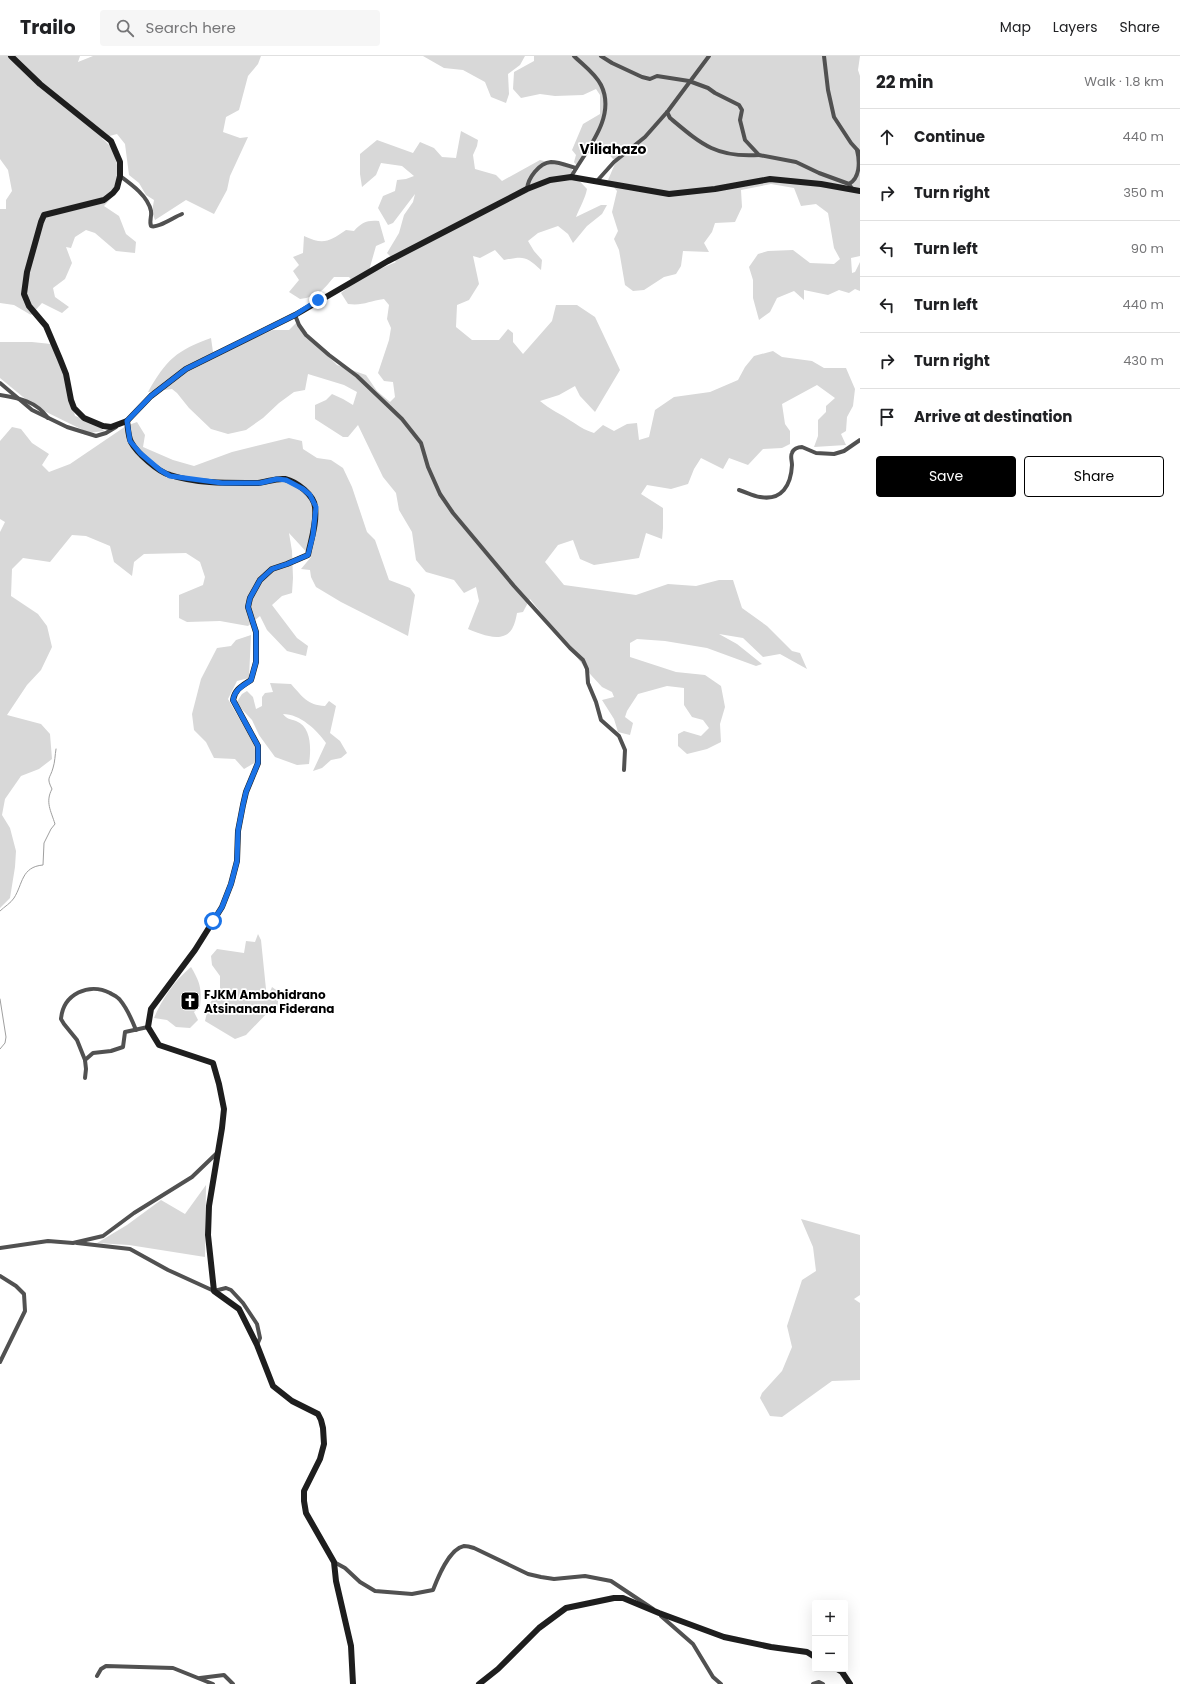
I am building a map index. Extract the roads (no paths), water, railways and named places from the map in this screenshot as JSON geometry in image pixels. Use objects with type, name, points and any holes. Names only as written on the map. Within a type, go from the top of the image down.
[{"type":"street","points":[[11,56],[40,84],[111,141],[118,155],[120,176],[117,188],[113,193],[104,200],[44,215],[40,222],[24,289],[27,302],[46,326],[60,359],[66,374],[74,408],[84,418],[103,426],[111,427],[127,421]]},
{"type":"street","points":[[571,177],[605,119],[606,109],[601,85],[591,72],[574,56]]},
{"type":"street","points":[[601,56],[612,63],[642,77],[650,79],[657,76],[689,81],[704,86],[739,105],[742,110],[740,120],[745,140],[759,155]]},
{"type":"street","points":[[597,181],[614,162],[645,137],[667,112],[709,56]]},
{"type":"street","points":[[824,56],[828,90],[834,117],[858,152],[857,174],[851,187]]},
{"type":"street","points":[[667,112],[670,118],[706,147],[735,156],[759,155],[796,162],[860,191]]},
{"type":"street","points":[[527,189],[529,179],[546,164],[552,162],[576,168]]},
{"type":"street","points":[[120,176],[138,189],[148,204],[152,212],[151,226],[153,228],[182,214]]},
{"type":"street","points":[[0,383],[32,410],[67,427],[96,436],[106,433],[127,421],[151,396],[186,369],[295,315],[388,261],[527,189],[550,180],[571,177],[669,194],[715,189],[770,179],[851,187]]},
{"type":"street","points":[[295,315],[299,325],[306,335],[357,376],[402,419],[421,443],[428,467],[440,494],[453,513],[514,586],[570,648],[583,660],[587,669],[588,683],[596,702],[601,720],[619,736],[625,750],[624,770]]},
{"type":"street","points":[[0,395],[19,399]]},
{"type":"street","points":[[127,421],[130,441],[140,453],[165,473],[222,483],[260,483],[277,479],[286,480],[310,495],[316,507],[313,535],[308,555],[272,569],[260,580],[250,598],[248,607],[256,632],[256,662],[251,680],[238,688],[234,694],[233,700],[258,746],[258,763],[246,792],[243,805],[238,831],[237,861],[231,884],[222,907],[195,950],[151,1009],[148,1027],[159,1045],[213,1063],[219,1084],[224,1109],[209,1206],[208,1235],[214,1291]]},
{"type":"street","points":[[739,490],[761,498],[776,497],[782,492],[789,480],[792,464],[792,451],[802,447],[816,453],[834,454],[844,451],[860,440]]},
{"type":"street","points":[[85,1078],[85,1060],[77,1040],[61,1019],[67,1003],[75,993],[94,988],[104,990],[120,998],[136,1030]]},
{"type":"street","points":[[85,1060],[93,1053],[111,1051],[123,1047],[125,1032],[148,1027]]},
{"type":"street","points":[[73,1242],[103,1236],[134,1213],[192,1176],[217,1153]]},
{"type":"street","points":[[0,1248],[48,1241],[73,1242],[130,1249],[168,1270],[214,1291],[239,1309],[257,1345],[272,1386],[292,1401],[318,1414],[321,1420],[324,1444],[320,1459],[304,1491],[304,1501],[306,1513],[334,1562],[336,1581],[351,1646],[353,1684]]},
{"type":"street","points":[[0,1276],[16,1286],[24,1294],[25,1311],[0,1362]]},
{"type":"street","points":[[214,1291],[226,1288],[238,1296],[257,1324],[260,1338],[257,1345]]},
{"type":"street","points":[[334,1562],[345,1568],[360,1582],[375,1591],[412,1594],[433,1590],[450,1556],[465,1546],[474,1548],[528,1574],[554,1579],[584,1576],[611,1581],[659,1613],[693,1644],[713,1677],[721,1684]]},
{"type":"street","points":[[479,1684],[498,1669],[538,1628],[566,1608],[602,1599],[623,1598],[724,1637],[771,1647],[807,1652],[812,1655]]},
{"type":"street","points":[[97,1676],[101,1669],[106,1666],[172,1668],[213,1684]]},
{"type":"street","points":[[842,1672],[850,1684]]},
{"type":"street","points":[[199,1678],[224,1675],[233,1684]]},
{"type":"street","points":[[813,1684],[819,1682],[824,1684]]},
{"type":"waterway","points":[[0,911],[14,898],[24,877],[30,869],[43,865],[44,843],[55,824],[49,806],[49,798],[52,789],[49,778],[54,766],[56,749]]},
{"type":"waterway","points":[[0,999],[6,1037],[5,1043],[0,1049]]},
{"type":"place","name":"FJKM Ambohidrano Atsinanana Fiderana","points":[[190,1001]]},
{"type":"district","name":"Viliahazo","points":[[613,149]]}]
